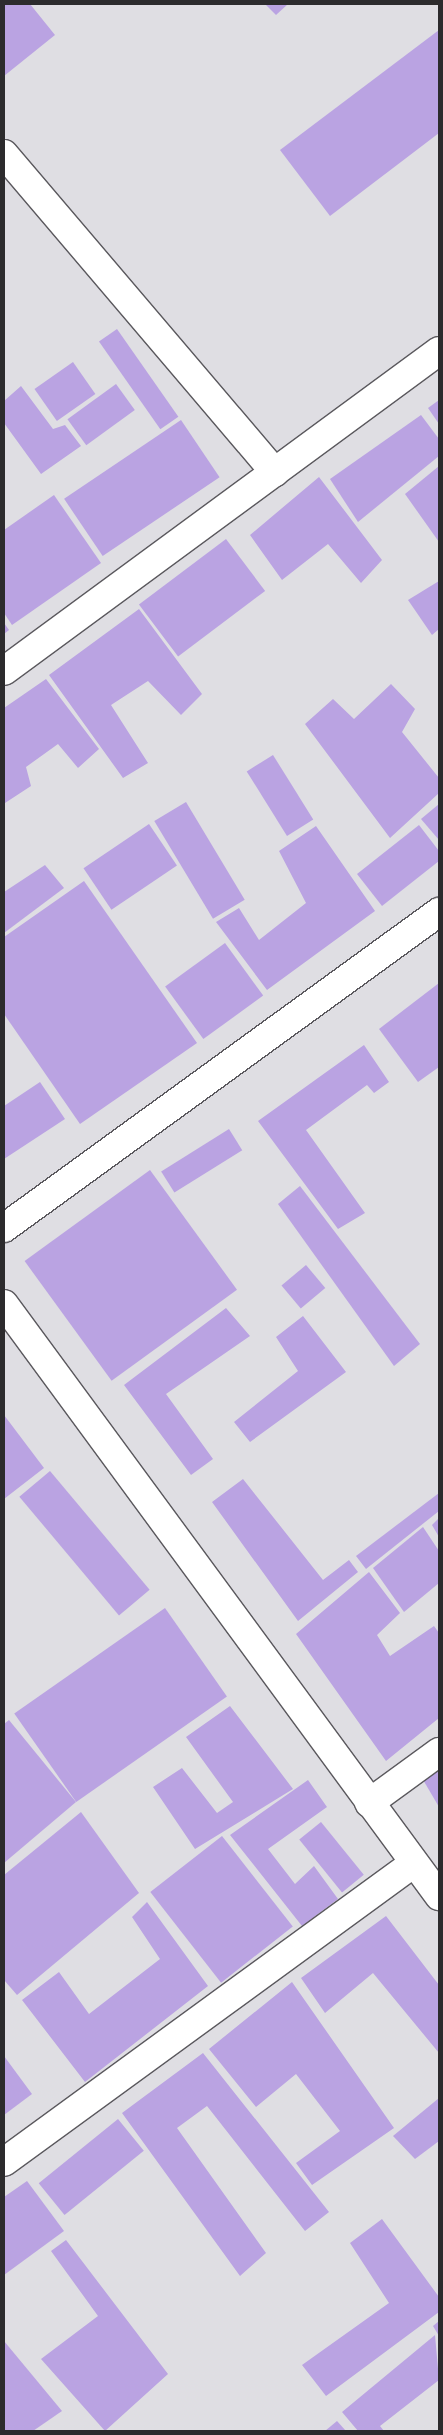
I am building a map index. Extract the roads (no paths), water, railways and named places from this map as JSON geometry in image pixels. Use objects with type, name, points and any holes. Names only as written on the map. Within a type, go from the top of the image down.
[{"type":"street","points":[[4,154],[275,472]]},
{"type":"street","points":[[4,670],[439,351]]},
{"type":"street","points":[[4,1228],[439,912]]},
{"type":"street","points":[[4,1304],[439,1896]]},
{"type":"street","points":[[369,1803],[439,1752]]},
{"type":"street","points":[[4,2162],[414,1862]]}]
